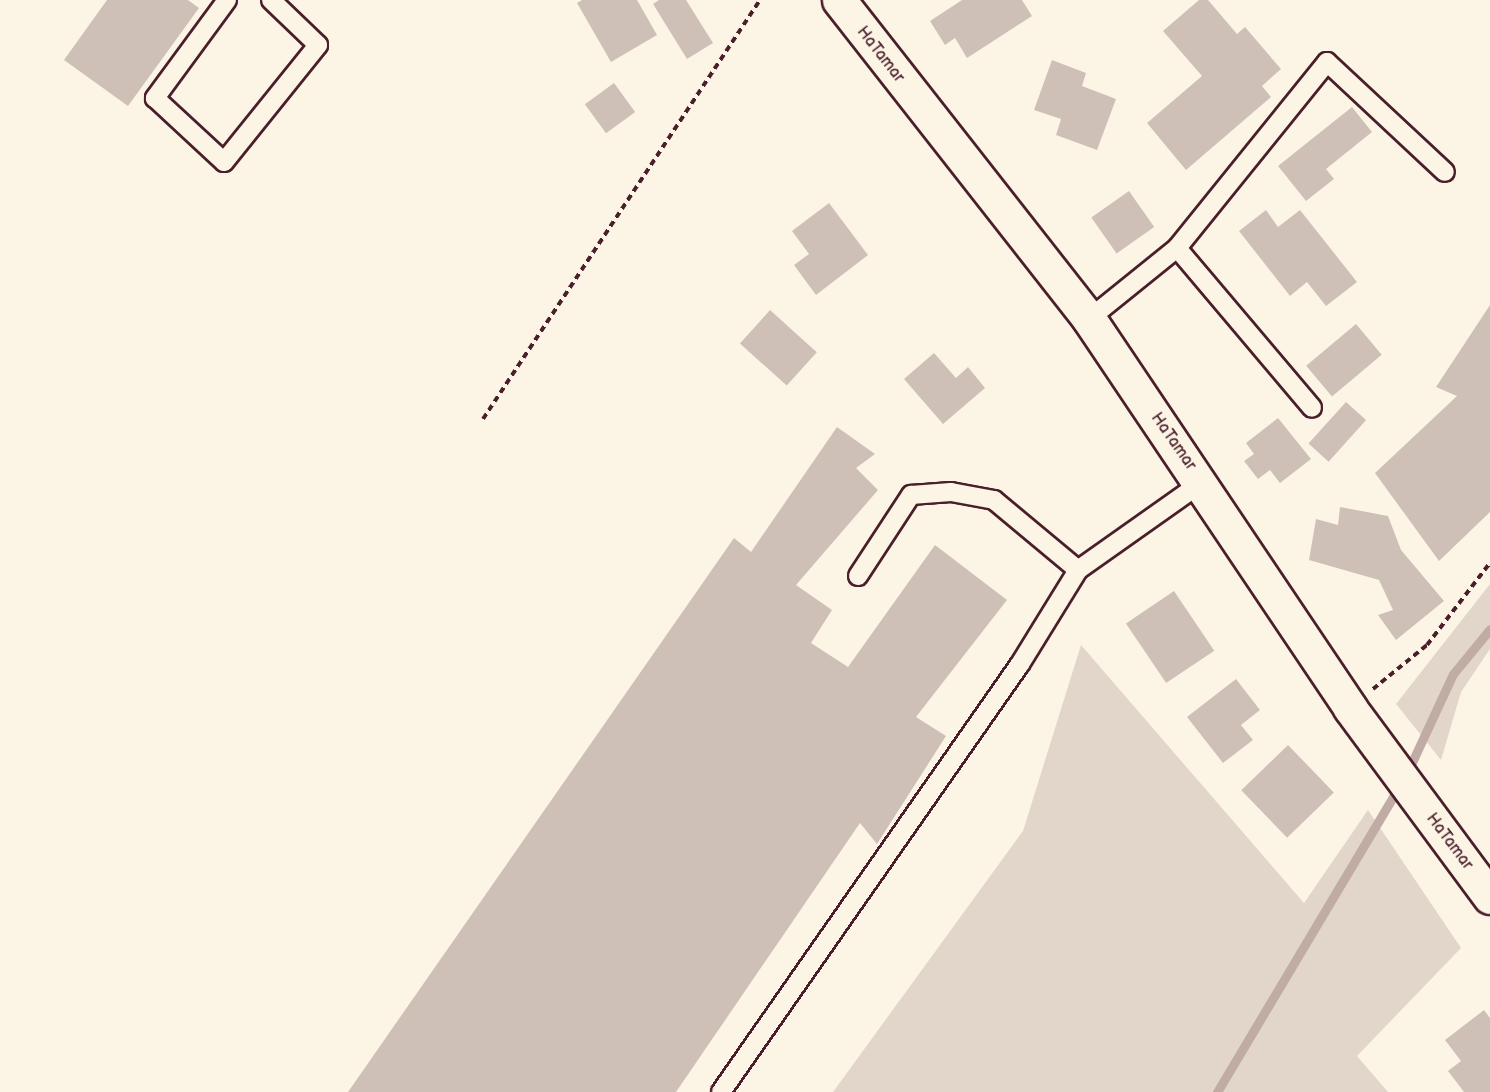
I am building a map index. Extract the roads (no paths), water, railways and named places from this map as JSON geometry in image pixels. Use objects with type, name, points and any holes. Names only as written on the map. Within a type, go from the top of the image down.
[{"type":"street","name":"HaTamar","points":[[839,0],[1089,319],[1202,483],[1350,708],[1490,897]]},
{"type":"lane","points":[[227,0],[155,98],[224,162],[318,45],[271,0]]},
{"type":"lane","points":[[1089,319],[1177,248],[1327,62],[1445,172]]},
{"type":"lane","points":[[1177,248],[1312,408]]},
{"type":"lane","points":[[721,1092],[1020,664],[1078,570],[1202,483]]},
{"type":"lane","points":[[858,576],[911,495],[951,492],[994,500],[1078,570]]},
{"type":"waterway","points":[[1407,773],[1453,674],[1490,629]]},
{"type":"waterway","points":[[1217,1092],[1400,785]]}]
